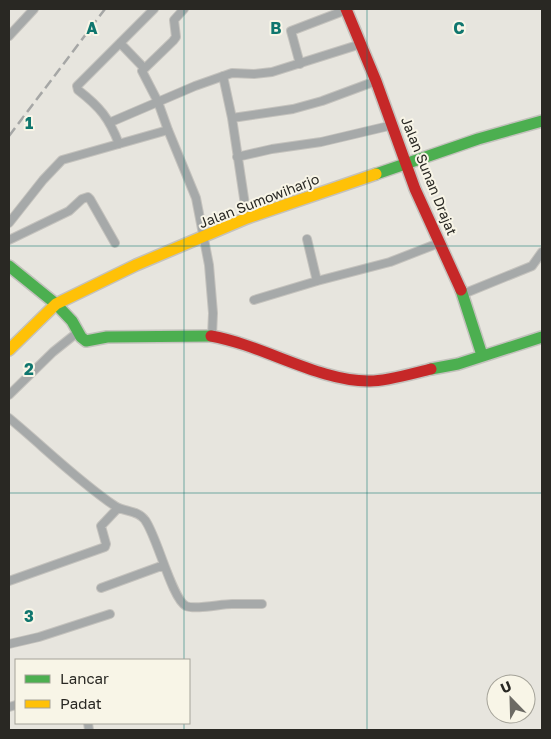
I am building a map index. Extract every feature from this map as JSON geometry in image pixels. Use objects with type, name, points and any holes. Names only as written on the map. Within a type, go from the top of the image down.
[{"type":"street","points":[[9,36],[34,9]]},
{"type":"street","points":[[119,144],[111,122],[77,87],[154,9]]},
{"type":"street","points":[[184,9],[174,20],[176,36],[173,41],[142,72],[158,102],[193,189],[199,209],[209,265],[212,297],[212,336]]},
{"type":"street","points":[[300,64],[291,31],[346,9]]},
{"type":"street","name":"Jalan Sunan Drajat","points":[[346,9],[376,81],[406,164],[439,243],[463,294],[482,355]]},
{"type":"street","points":[[120,43],[144,68]]},
{"type":"street","points":[[111,122],[232,73],[260,74],[300,64],[361,44]]},
{"type":"street","points":[[223,76],[232,118],[247,218]]},
{"type":"street","points":[[232,118],[293,109],[322,101],[376,81]]},
{"type":"street","name":"Jalan Sumowiharjo","points":[[9,350],[56,304],[136,265],[204,238],[247,218],[478,139],[542,121]]},
{"type":"street","points":[[237,157],[272,149],[321,142],[393,125]]},
{"type":"street","points":[[9,222],[62,160],[168,130]]},
{"type":"street","points":[[9,240],[69,211],[82,199],[88,197],[116,243]]},
{"type":"street","points":[[307,239],[317,281]]},
{"type":"street","points":[[254,300],[390,262],[439,243]]},
{"type":"street","points":[[463,294],[532,266],[542,252]]},
{"type":"street","points":[[9,266],[56,304],[72,321],[86,341],[108,337],[212,336],[242,343],[346,378],[371,381],[458,364],[542,337]]},
{"type":"street","points":[[9,395],[53,352],[78,332]]},
{"type":"street","points":[[9,418],[118,508],[137,514],[146,520],[164,566],[180,599],[188,606],[262,604]]},
{"type":"street","points":[[9,581],[105,547],[102,526],[118,508]]},
{"type":"street","points":[[101,588],[164,566]]},
{"type":"street","points":[[9,644],[39,637],[110,614]]},
{"type":"railway","points":[[9,136],[105,9]]},
{"type":"traffic: fast","points":[[376,174],[478,139],[542,121]]},
{"type":"traffic: fast","points":[[9,266],[56,304],[72,321],[81,337],[86,341],[107,337],[211,336]]},
{"type":"traffic: fast","points":[[461,290],[482,355]]},
{"type":"traffic: fast","points":[[431,369],[458,364],[542,337]]},
{"type":"traffic: slow","points":[[9,350],[56,304],[136,265],[247,218],[376,174]]},
{"type":"traffic: jam","points":[[346,9],[376,81],[415,189],[461,290]]},
{"type":"traffic: jam","points":[[211,336],[251,347],[311,370],[351,380],[384,380],[431,369]]}]
